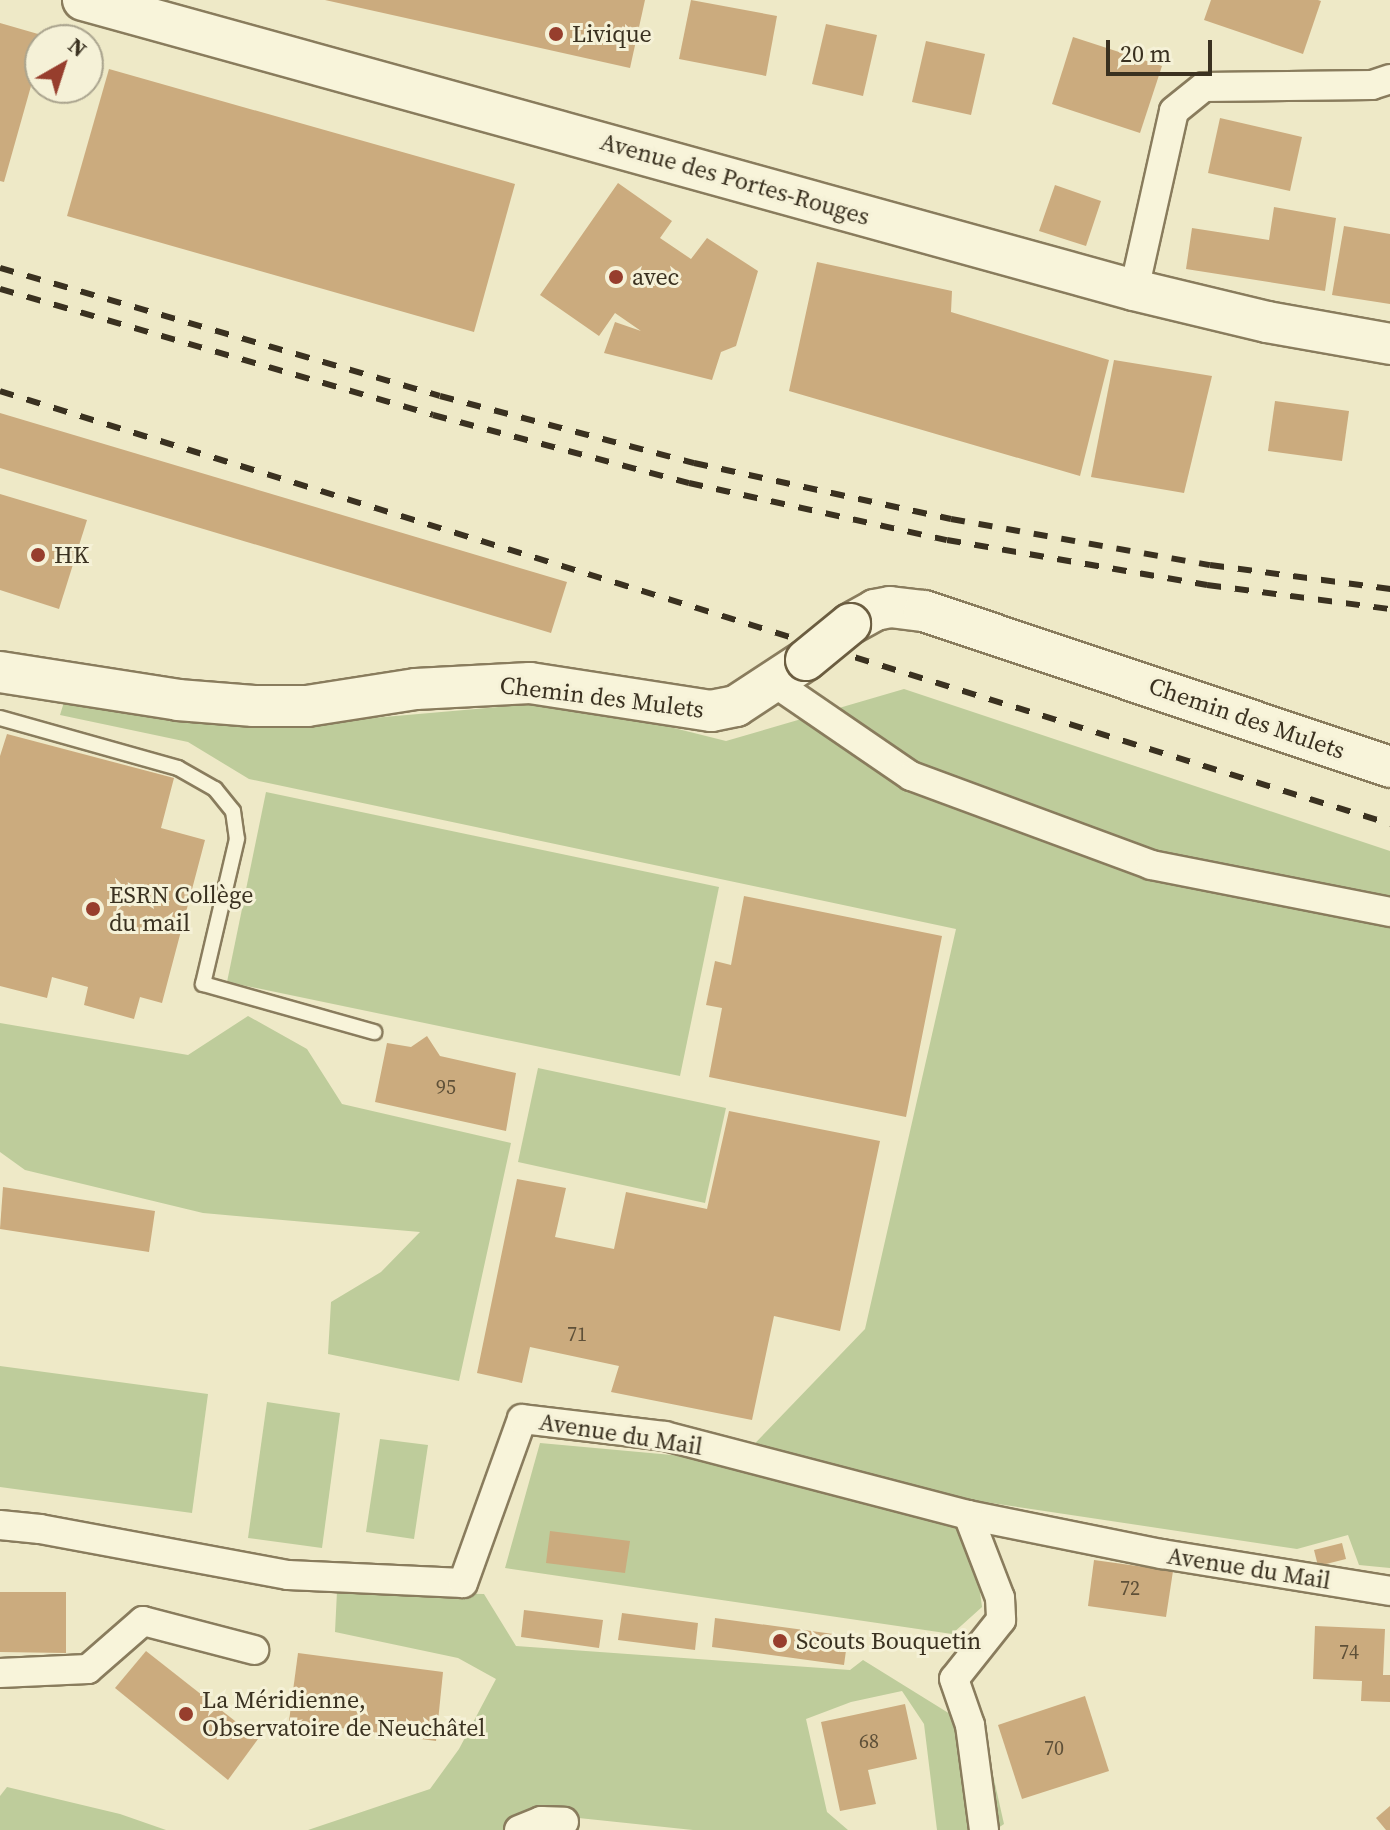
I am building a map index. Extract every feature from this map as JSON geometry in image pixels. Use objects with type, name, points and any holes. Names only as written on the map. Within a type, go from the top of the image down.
[{"type":"street","name":"Avenue des Portes-Rouges","points":[[83,0],[1134,290],[1267,322],[1390,344]]},
{"type":"street","points":[[1134,290],[1174,111],[1204,87],[1372,85],[1390,79]]},
{"type":"street","name":"Chemin des Mulets","points":[[0,672],[178,700],[254,706],[307,706],[416,689],[516,683],[711,711],[736,706],[790,671],[850,624],[875,610],[890,607],[924,611],[1384,760]]},
{"type":"street","points":[[790,671],[911,776],[1151,865],[1390,912]]},
{"type":"street","name":"Avenue du Mail","points":[[0,1525],[40,1529],[288,1575],[463,1583],[522,1419],[665,1436],[968,1515],[1162,1554],[1390,1591]]},
{"type":"street","points":[[968,1515],[1000,1598],[1001,1620],[954,1679],[970,1725],[984,1830]]},
{"type":"street","points":[[0,1673],[88,1669],[143,1621],[254,1650]]},
{"type":"street","points":[[519,1830],[541,1821],[564,1822]]},
{"type":"lane","points":[[0,718],[178,768],[215,789],[233,811],[237,839],[203,984],[374,1032]]},
{"type":"green space","points":[[904,689],[1390,851],[1390,1568],[1359,1565],[1348,1535],[1297,1549],[952,1497],[976,1561],[982,1607],[952,1634],[505,1568],[540,1443],[738,1461],[865,1329],[956,929],[249,779],[188,742],[60,715],[64,702],[173,717],[281,726],[566,701],[726,741]]},
{"type":"green space","points":[[266,792],[719,887],[680,1076],[227,982]]},
{"type":"green space","points":[[248,1016],[307,1049],[342,1104],[511,1143],[459,1381],[328,1354],[331,1302],[381,1272],[420,1232],[203,1213],[25,1170],[0,1152],[0,1023],[188,1055]]},
{"type":"green space","points":[[538,1068],[726,1108],[705,1203],[518,1162]]},
{"type":"green space","points":[[0,1366],[208,1394],[192,1513],[0,1487]]},
{"type":"green space","points":[[267,1402],[340,1413],[322,1548],[248,1538]]},
{"type":"green space","points":[[380,1439],[428,1445],[414,1539],[366,1532]]},
{"type":"green space","points":[[337,1591],[484,1594],[516,1646],[850,1670],[863,1660],[984,1735],[1004,1824],[995,1830],[937,1830],[924,1724],[902,1691],[851,1702],[806,1719],[827,1812],[848,1830],[693,1830],[531,1813],[506,1830],[308,1830],[430,1789],[459,1749],[496,1679],[458,1658],[335,1632]]},
{"type":"green space","points":[[7,1787],[120,1814],[166,1830],[0,1830],[0,1796]]},
{"type":"building","name":"Livique","points":[[325,0],[645,0],[630,68]]},
{"type":"building","points":[[691,0],[777,16],[766,76],[679,59]]},
{"type":"building","points":[[1211,0],[1321,1],[1303,54],[1204,20]]},
{"type":"building","points":[[0,23],[24,30],[26,104],[4,182],[0,181]]},
{"type":"building","points":[[826,24],[877,35],[863,96],[812,84]]},
{"type":"building","points":[[1073,37],[1162,66],[1140,133],[1052,104]]},
{"type":"building","points":[[926,41],[985,54],[971,115],[912,102]]},
{"type":"building","points":[[109,69],[515,184],[474,332],[67,216],[99,104],[104,104],[104,86]]},
{"type":"building","points":[[1220,118],[1302,137],[1290,191],[1208,173]]},
{"type":"building","points":[[618,183],[672,221],[660,238],[691,259],[707,238],[758,271],[736,346],[721,352],[712,380],[604,353],[615,322],[641,331],[615,313],[599,336],[540,295]]},
{"type":"building","points":[[1055,185],[1101,201],[1086,246],[1039,231]]},
{"type":"building","points":[[1274,207],[1336,218],[1325,291],[1186,269],[1192,228],[1269,240]]},
{"type":"building","points":[[1344,226],[1390,234],[1390,304],[1332,295]]},
{"type":"building","points":[[817,262],[952,291],[951,312],[1109,360],[1080,476],[789,391]]},
{"type":"building","points":[[1114,360],[1212,376],[1184,493],[1091,477]]},
{"type":"building","points":[[1275,401],[1349,411],[1342,461],[1268,451]]},
{"type":"building","points":[[0,413],[567,582],[551,633],[0,468]]},
{"type":"building","name":"HK","points":[[0,494],[87,520],[59,609],[0,590]]},
{"type":"building","name":"ESRN Collège du mail","points":[[7,734],[174,778],[161,828],[205,840],[162,1003],[140,997],[134,1019],[84,1005],[88,987],[52,977],[47,998],[0,986],[0,756]]},
{"type":"building","points":[[744,896],[942,936],[906,1117],[709,1077],[722,1008],[706,1005],[715,961],[731,965]]},
{"type":"building","points":[[427,1036],[440,1056],[516,1073],[506,1131],[375,1102],[387,1043],[411,1047]]},
{"type":"building","points":[[729,1111],[880,1141],[840,1331],[774,1316],[752,1420],[611,1392],[619,1366],[530,1347],[522,1383],[477,1373],[517,1179],[566,1188],[555,1237],[614,1249],[626,1192],[707,1209]]},
{"type":"building","points":[[3,1187],[155,1211],[149,1252],[0,1229]]},
{"type":"building","points":[[550,1531],[630,1541],[625,1573],[546,1563]]},
{"type":"building","points":[[1342,1543],[1346,1559],[1318,1566],[1314,1550]]},
{"type":"building","points":[[1094,1560],[1173,1571],[1166,1617],[1088,1606]]},
{"type":"building","points":[[0,1592],[66,1592],[66,1653],[0,1652]]},
{"type":"building","points":[[524,1610],[603,1620],[599,1648],[521,1637]]},
{"type":"building","points":[[622,1613],[698,1623],[695,1650],[618,1640]]},
{"type":"building","name":"Scouts Bouquetin","points":[[715,1618],[848,1636],[844,1665],[712,1647]]},
{"type":"building","points":[[1315,1626],[1385,1629],[1383,1675],[1390,1675],[1390,1702],[1361,1701],[1362,1681],[1313,1679]]},
{"type":"building","name":"La Méridienne, Observatoire de Neuchâtel","points":[[146,1651],[258,1739],[228,1780],[115,1688]]},
{"type":"building","points":[[298,1653],[443,1672],[436,1741],[289,1721]]},
{"type":"building","points":[[1085,1696],[1109,1771],[1022,1799],[998,1725]]},
{"type":"building","points":[[905,1704],[917,1759],[868,1770],[876,1804],[840,1811],[821,1722]]},
{"type":"building","points":[[1390,1806],[1390,1830],[1386,1830],[1376,1818]]},
{"type":"railway","points":[[0,268],[440,396],[694,463],[951,519],[1210,565],[1390,589]]},
{"type":"railway","points":[[0,289],[433,415],[689,483],[947,540],[1207,585],[1390,609]]},
{"type":"railway","points":[[0,391],[1390,824]]},
{"type":"place","name":"Livique","points":[[556,34]]},
{"type":"place","name":"avec","points":[[616,277]]},
{"type":"place","name":"HK","points":[[38,555]]},
{"type":"place","name":"ESRN Collège du mail","points":[[93,909]]},
{"type":"place","name":"Scouts Bouquetin","points":[[780,1641]]},
{"type":"place","name":"La Méridienne, Observatoire de Neuchâtel","points":[[186,1714]]}]
